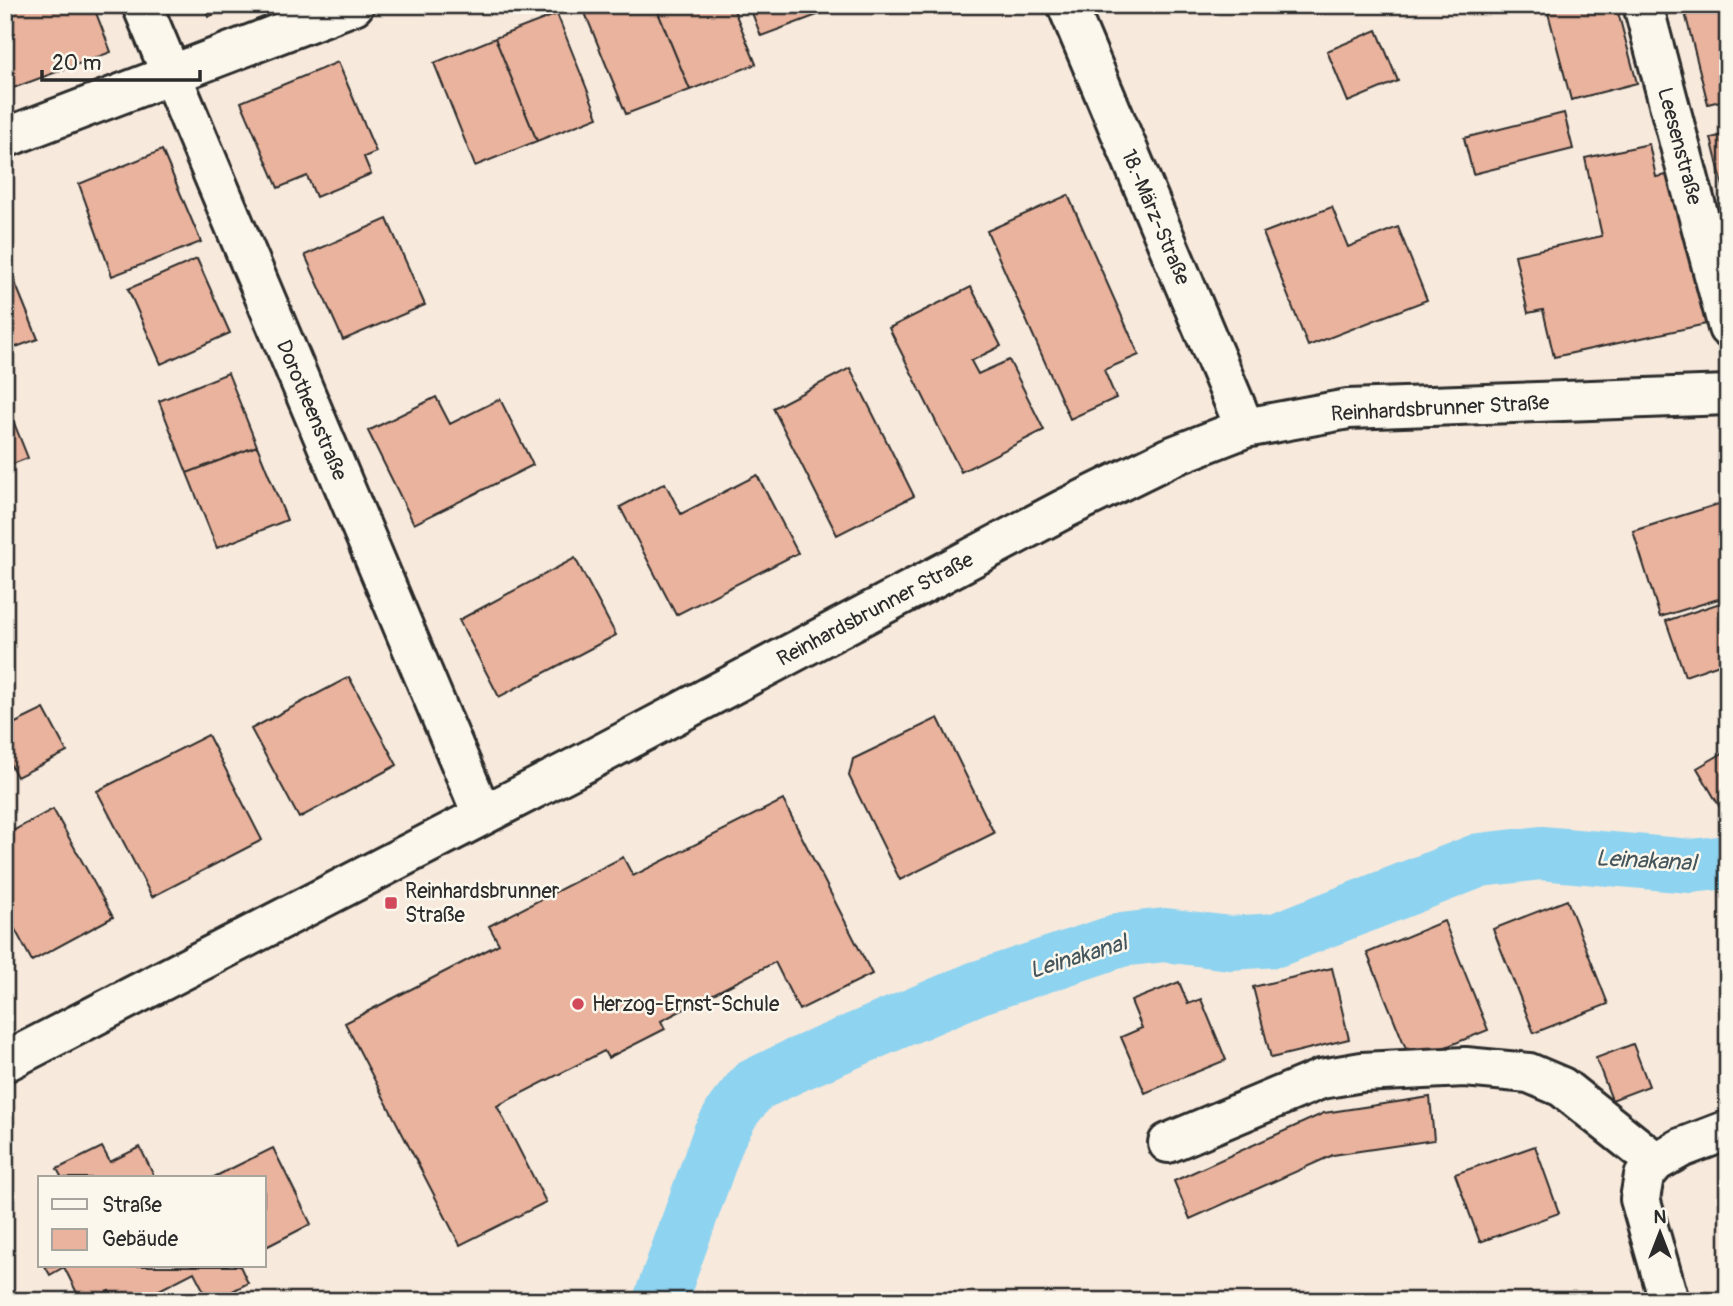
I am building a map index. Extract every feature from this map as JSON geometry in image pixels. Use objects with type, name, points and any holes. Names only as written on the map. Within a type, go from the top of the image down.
[{"type":"street","name":"Dorotheenstraße","points":[[142,5],[482,814]]},
{"type":"street","points":[[5,138],[354,5]]},
{"type":"street","name":"18.-März-Straße","points":[[1067,5],[1245,428]]},
{"type":"street","name":"Leesenstraße","points":[[1643,5],[1728,328]]},
{"type":"street","name":"Reinhardsbrunner Straße","points":[[5,1062],[590,760],[1064,509],[1168,458],[1245,428],[1348,409],[1728,395]]},
{"type":"street","points":[[1168,1143],[1321,1079],[1362,1072],[1465,1067],[1529,1073],[1562,1087],[1656,1162]]},
{"type":"street","points":[[1669,1301],[1640,1199],[1644,1176],[1656,1162],[1681,1148],[1728,1130]]},
{"type":"building","points":[[93,5],[111,52],[5,91],[5,7]]},
{"type":"building","points":[[203,5],[234,5],[208,17]]},
{"type":"building","points":[[589,5],[655,5],[690,90],[626,114],[583,8]]},
{"type":"building","points":[[655,5],[732,5],[756,64],[690,90]]},
{"type":"building","points":[[749,5],[844,5],[761,36]]},
{"type":"building","points":[[1560,5],[1616,5],[1637,83],[1571,100],[1547,9]]},
{"type":"building","points":[[1683,5],[1728,5],[1728,99],[1708,104]]},
{"type":"building","points":[[557,14],[598,117],[537,141],[495,38]]},
{"type":"building","points":[[1377,30],[1398,81],[1348,102],[1327,51]]},
{"type":"building","points":[[495,38],[537,141],[475,166],[434,63]]},
{"type":"building","points":[[338,62],[376,152],[364,157],[371,174],[316,197],[307,176],[278,188],[241,102]]},
{"type":"building","points":[[1564,113],[1573,149],[1473,174],[1464,138]]},
{"type":"building","points":[[1728,134],[1728,206],[1711,138]]},
{"type":"building","points":[[1649,144],[1656,177],[1672,174],[1706,324],[1554,357],[1543,310],[1528,313],[1515,255],[1602,236],[1585,158]]},
{"type":"building","points":[[162,150],[201,242],[112,276],[79,184]]},
{"type":"building","points":[[1068,195],[1139,355],[1104,370],[1116,398],[1070,419],[987,231]]},
{"type":"building","points":[[1332,207],[1348,247],[1398,227],[1427,300],[1308,346],[1263,233]]},
{"type":"building","points":[[387,219],[425,305],[343,340],[305,255]]},
{"type":"building","points":[[5,258],[38,339],[5,351]]},
{"type":"building","points":[[197,259],[230,333],[161,364],[128,289]]},
{"type":"building","points":[[971,287],[1001,346],[971,361],[978,374],[1009,360],[1044,430],[961,472],[889,328]]},
{"type":"building","points":[[850,368],[914,496],[837,535],[773,408]]},
{"type":"building","points":[[228,373],[257,446],[187,473],[159,401]]},
{"type":"building","points":[[436,397],[450,424],[500,399],[533,465],[414,524],[368,431]]},
{"type":"building","points":[[10,413],[28,458],[5,467],[5,414]]},
{"type":"building","points":[[257,446],[287,520],[217,548],[187,473]]},
{"type":"building","points":[[757,475],[798,553],[676,615],[620,507],[665,483],[681,514]]},
{"type":"building","points":[[1728,501],[1728,596],[1660,617],[1633,531]]},
{"type":"building","points":[[575,558],[616,635],[499,697],[459,620]]},
{"type":"building","points":[[1726,601],[1728,661],[1685,676],[1666,621]]},
{"type":"building","points":[[349,677],[397,765],[299,818],[251,729]]},
{"type":"building","points":[[44,709],[67,752],[17,777],[5,754],[5,728]]},
{"type":"building","points":[[938,718],[994,833],[900,880],[849,776],[853,759]]},
{"type":"building","points":[[208,735],[262,840],[152,897],[97,791]]},
{"type":"building","points":[[1728,750],[1728,821],[1697,768]]},
{"type":"building","points":[[783,800],[872,974],[799,1010],[775,962],[661,1021],[665,1029],[608,1058],[604,1051],[497,1106],[546,1202],[460,1245],[345,1023],[499,944],[489,926],[623,857],[633,876]]},
{"type":"building","points":[[53,809],[113,917],[32,961],[5,911],[5,835]]},
{"type":"building","points":[[1567,900],[1608,1004],[1534,1033],[1493,929]]},
{"type":"building","points":[[1444,921],[1488,1030],[1411,1061],[1367,953]]},
{"type":"building","points":[[1332,968],[1349,1039],[1271,1058],[1253,987]]},
{"type":"building","points":[[1179,982],[1188,1004],[1201,999],[1226,1060],[1145,1093],[1121,1037],[1142,1028],[1131,1001]]},
{"type":"building","points":[[1633,1044],[1649,1086],[1612,1100],[1596,1058]]},
{"type":"building","points":[[1430,1097],[1434,1140],[1333,1155],[1190,1219],[1174,1181],[1324,1113]]},
{"type":"building","points":[[1535,1146],[1559,1213],[1480,1242],[1455,1174]]},
{"type":"building","points":[[102,1147],[110,1162],[140,1147],[154,1176],[61,1176],[57,1169]]},
{"type":"building","points":[[273,1148],[311,1224],[266,1247],[266,1176],[216,1176]]},
{"type":"building","points":[[46,1268],[62,1268],[50,1275]]},
{"type":"building","points":[[64,1268],[241,1268],[248,1283],[209,1301],[194,1272],[138,1301],[114,1301],[109,1291],[91,1301],[81,1301]]},
{"type":"waterway","name":"Leinakanal","points":[[660,1301],[719,1136],[733,1111],[753,1086],[977,988],[1121,940],[1165,935],[1230,943],[1276,940],[1480,860],[1541,853],[1691,866],[1728,862]]},
{"type":"place","name":"Reinhardsbrunner Straße","points":[[391,903]]},
{"type":"place","name":"Herzog-Ernst-Schule","points":[[578,1004]]}]
